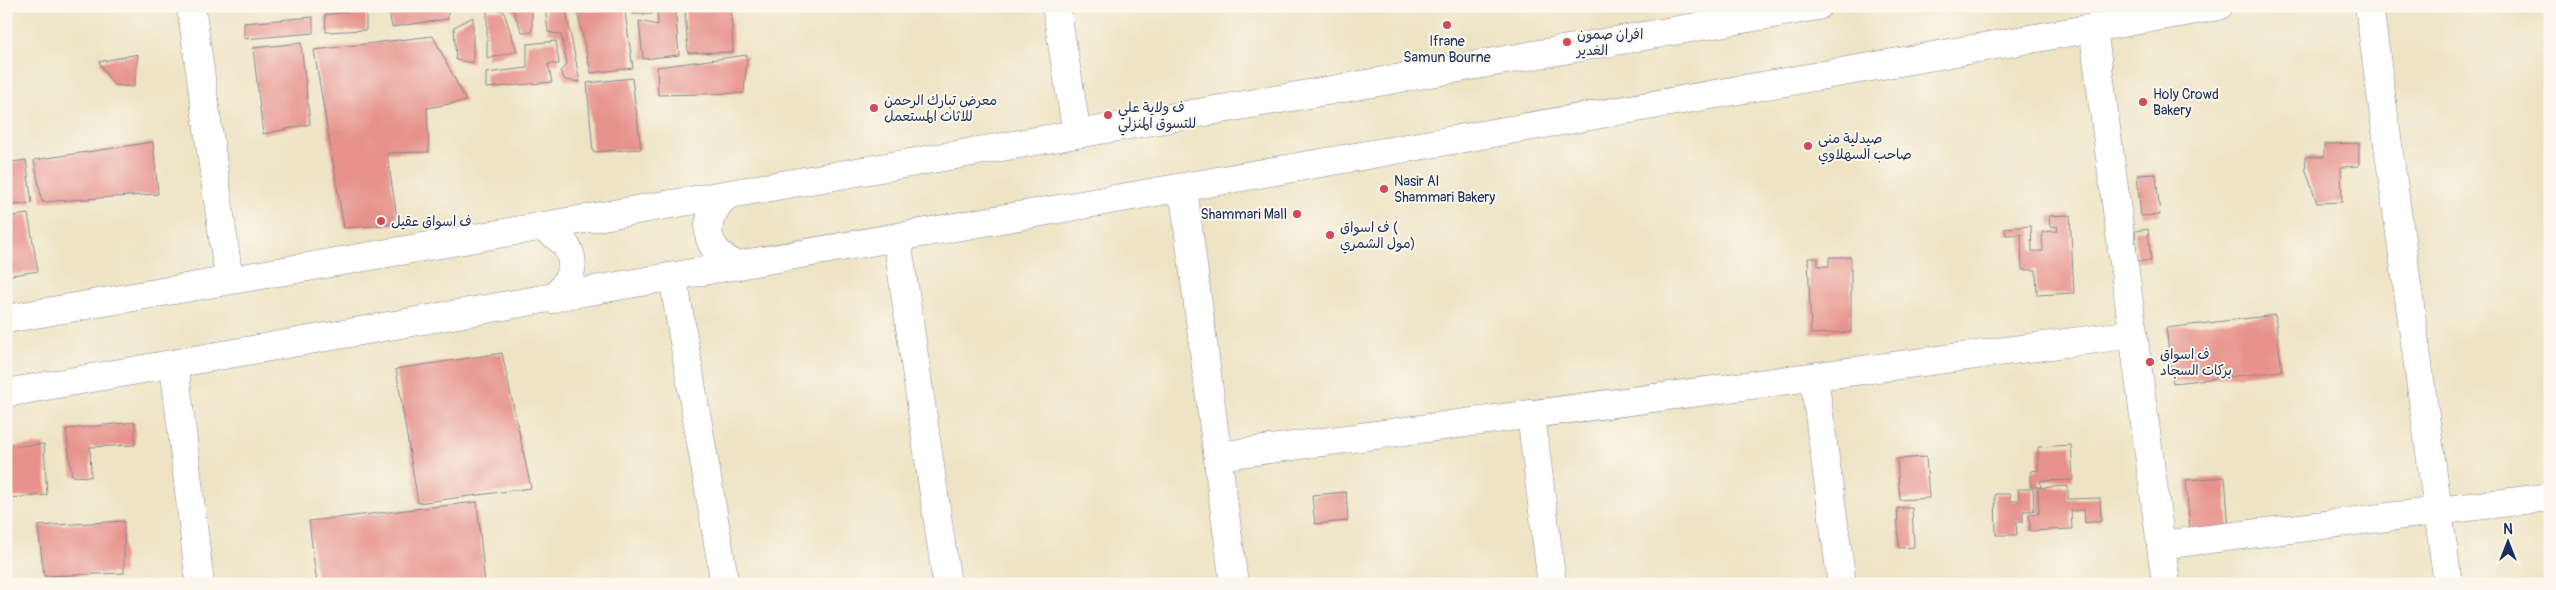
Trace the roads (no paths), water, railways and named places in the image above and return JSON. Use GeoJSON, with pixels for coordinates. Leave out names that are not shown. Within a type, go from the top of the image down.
{"type":"FeatureCollection","features":[{"type":"Feature","properties":{"kind":"street"},"geometry":{"type":"LineString","coordinates":[[191,6],[229,280]]}},
{"type":"Feature","properties":{"kind":"street"},"geometry":{"type":"LineString","coordinates":[[1056,6],[1077,134]]}},
{"type":"Feature","properties":{"kind":"street"},"geometry":{"type":"LineString","coordinates":[[6,319],[543,228],[1818,6]]}},
{"type":"Feature","properties":{"kind":"street"},"geometry":{"type":"LineString","coordinates":[[6,393],[2219,6]]}},
{"type":"Feature","properties":{"kind":"street"},"geometry":{"type":"LineString","coordinates":[[2369,6],[2448,584]]}},
{"type":"Feature","properties":{"kind":"street"},"geometry":{"type":"LineString","coordinates":[[2094,28],[2166,584]]}},
{"type":"Feature","properties":{"kind":"street"},"geometry":{"type":"LineString","coordinates":[[1183,188],[1234,584]]}},
{"type":"Feature","properties":{"kind":"street"},"geometry":{"type":"LineString","coordinates":[[727,195],[714,208],[708,225],[711,243],[722,258],[738,266]]}},
{"type":"Feature","properties":{"kind":"street"},"geometry":{"type":"LineString","coordinates":[[543,228],[559,236],[570,251],[572,269],[566,286],[552,299]]}},
{"type":"Feature","properties":{"kind":"street"},"geometry":{"type":"LineString","coordinates":[[897,238],[947,584]]}},
{"type":"Feature","properties":{"kind":"street"},"geometry":{"type":"LineString","coordinates":[[673,277],[725,584]]}},
{"type":"Feature","properties":{"kind":"street"},"geometry":{"type":"LineString","coordinates":[[1218,456],[2133,334]]}},
{"type":"Feature","properties":{"kind":"street"},"geometry":{"type":"LineString","coordinates":[[174,364],[200,584]]}},
{"type":"Feature","properties":{"kind":"street"},"geometry":{"type":"LineString","coordinates":[[1814,376],[1842,584]]}},
{"type":"Feature","properties":{"kind":"street"},"geometry":{"type":"LineString","coordinates":[[1531,414],[1552,584]]}},
{"type":"Feature","properties":{"kind":"street"},"geometry":{"type":"LineString","coordinates":[[2161,545],[2550,497]]}},
{"type":"Feature","properties":{"kind":"place","name":"Ifrane Samun Bourne"},"geometry":{"type":"Point","coordinates":[1447,25]}},
{"type":"Feature","properties":{"kind":"place","name":"افران صمون الغدير"},"geometry":{"type":"Point","coordinates":[1567,42]}},
{"type":"Feature","properties":{"kind":"place","name":"Holy Crowd Bakery"},"geometry":{"type":"Point","coordinates":[2143,102]}},
{"type":"Feature","properties":{"kind":"place","name":"معرض تبارك الرحمن للاثاث المستعمل"},"geometry":{"type":"Point","coordinates":[874,108]}},
{"type":"Feature","properties":{"kind":"place","name":"ف ولاية علي للتسوق المنزلي"},"geometry":{"type":"Point","coordinates":[1108,115]}},
{"type":"Feature","properties":{"kind":"place","name":"صيدلية منى صاحب السهلاوي"},"geometry":{"type":"Point","coordinates":[1808,146]}},
{"type":"Feature","properties":{"kind":"place","name":"Nasir Al Shammari Bakery"},"geometry":{"type":"Point","coordinates":[1384,189]}},
{"type":"Feature","properties":{"kind":"place","name":"Shammari Mall"},"geometry":{"type":"Point","coordinates":[1297,214]}},
{"type":"Feature","properties":{"kind":"place","name":"ف اسواق عقيل"},"geometry":{"type":"Point","coordinates":[381,221]}},
{"type":"Feature","properties":{"kind":"place","name":"ف اسواق ( مول الشمري)"},"geometry":{"type":"Point","coordinates":[1330,235]}},
{"type":"Feature","properties":{"kind":"place","name":"ف اسواق بركات السجاد"},"geometry":{"type":"Point","coordinates":[2150,362]}}]}
